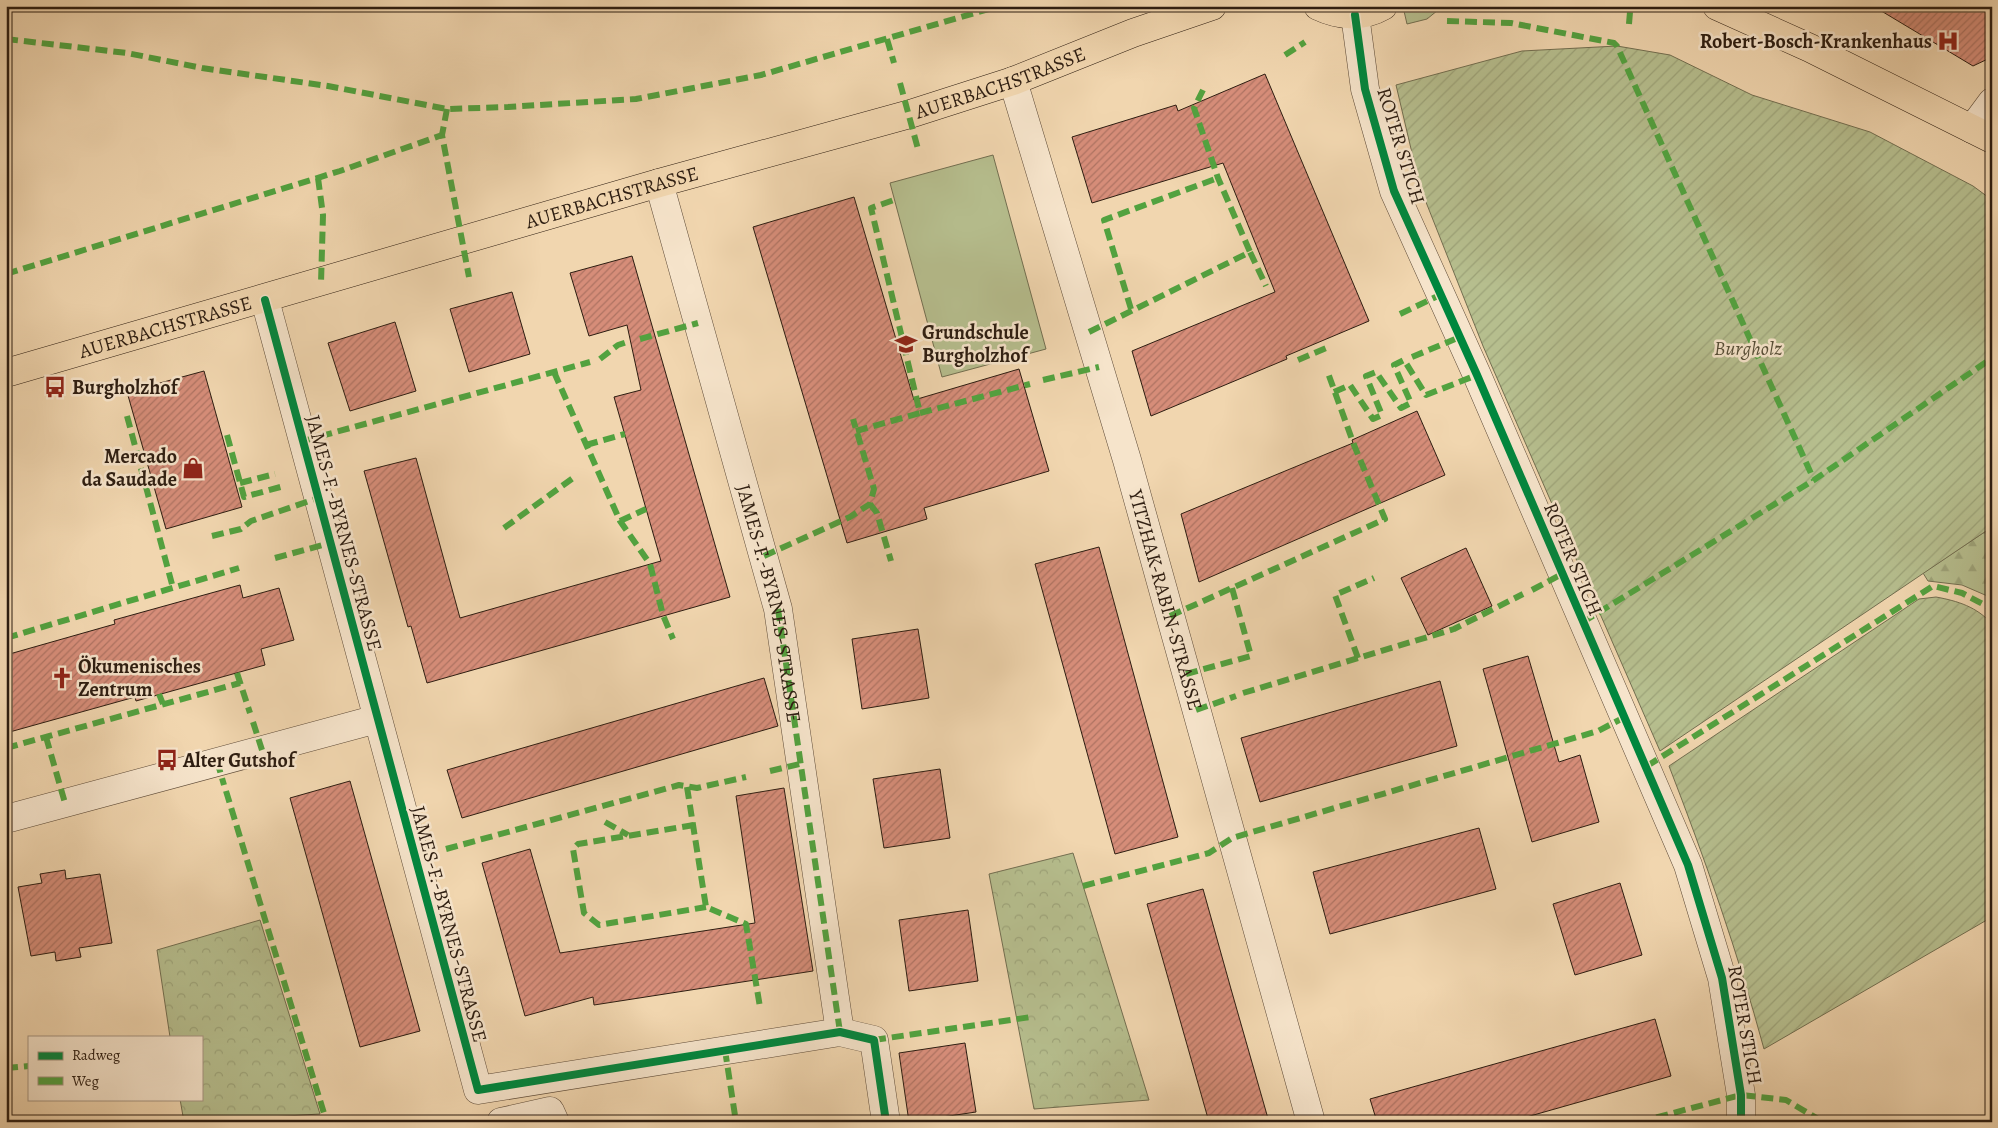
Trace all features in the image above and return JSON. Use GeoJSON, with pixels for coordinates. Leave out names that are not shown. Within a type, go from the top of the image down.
{"type":"FeatureCollection","features":[{"type":"Feature","properties":{"kind":"main road","name":"AUERBACHSTRASSE"},"geometry":{"type":"LineString","coordinates":[[6,373],[265,300],[659,183],[910,114],[1014,81],[1133,33],[1212,6]]}},
{"type":"Feature","properties":{"kind":"main road"},"geometry":{"type":"LineString","coordinates":[[1318,6],[1331,12],[1355,15],[1383,6]]}},
{"type":"Feature","properties":{"kind":"main road"},"geometry":{"type":"LineString","coordinates":[[1717,6],[1810,48],[1982,134]]}},
{"type":"Feature","properties":{"kind":"street","name":"ROTER STICH"},"geometry":{"type":"LineString","coordinates":[[1355,15],[1365,89],[1394,190],[1477,375],[1688,865],[1722,978],[1741,1095],[1741,1122]]}},
{"type":"Feature","properties":{"kind":"street","name":"YITZHAK-RABIN-STRASSE"},"geometry":{"type":"LineString","coordinates":[[1014,81],[1130,469],[1311,1122]]}},
{"type":"Feature","properties":{"kind":"street"},"geometry":{"type":"LineString","coordinates":[[1982,134],[1992,102]]}},
{"type":"Feature","properties":{"kind":"street","name":"JAMES-F.-BYRNES-STRASSE"},"geometry":{"type":"LineString","coordinates":[[659,183],[778,609],[840,1032]]}},
{"type":"Feature","properties":{"kind":"street","name":"JAMES-F.-BYRNES-STRASSE"},"geometry":{"type":"LineString","coordinates":[[265,300],[478,1090],[840,1032],[874,1040],[886,1122]]}},
{"type":"Feature","properties":{"kind":"street"},"geometry":{"type":"LineString","coordinates":[[6,819],[377,719]]}},
{"type":"Feature","properties":{"kind":"street"},"geometry":{"type":"LineString","coordinates":[[501,1122],[553,1116]]}},
{"type":"Feature","properties":{"kind":"green space"},"geometry":{"type":"Polygon","coordinates":[[[1409,6],[1443,6],[1427,19],[1407,24],[1404,11],[1409,6]]]}},
{"type":"Feature","properties":{"kind":"green space","name":"Burgholz"},"geometry":{"type":"Polygon","coordinates":[[[1617,46],[1670,55],[1752,95],[1870,132],[1973,186],[1992,200],[1992,527],[1660,751],[1483,346],[1420,187],[1396,85],[1522,51],[1617,46]]]}},
{"type":"Feature","properties":{"kind":"green space"},"geometry":{"type":"Polygon","coordinates":[[[993,155],[1046,349],[942,377],[890,183],[993,155]]]}},
{"type":"Feature","properties":{"kind":"green space"},"geometry":{"type":"Polygon","coordinates":[[[1992,527],[1992,598],[1962,585],[1928,581],[1923,573],[1992,527]]]}},
{"type":"Feature","properties":{"kind":"green space"},"geometry":{"type":"Polygon","coordinates":[[[1936,597],[1967,606],[1980,613],[1992,624],[1992,917],[1764,1049],[1720,906],[1669,766],[1919,599],[1936,597]]]}},
{"type":"Feature","properties":{"kind":"green space"},"geometry":{"type":"Polygon","coordinates":[[[1073,853],[1149,1100],[1034,1109],[989,874],[1073,853]]]}},
{"type":"Feature","properties":{"kind":"green space"},"geometry":{"type":"Polygon","coordinates":[[[260,920],[320,1114],[184,1122],[180,1100],[202,1100],[202,1036],[170,1036],[157,950],[260,920]]]}},
{"type":"Feature","properties":{"kind":"building","name":"Robert-Bosch-Krankenhaus"},"geometry":{"type":"Polygon","coordinates":[[[1873,6],[1992,6],[1992,57],[1973,66],[1873,6]]]}},
{"type":"Feature","properties":{"kind":"building"},"geometry":{"type":"Polygon","coordinates":[[[1265,74],[1369,321],[1286,356],[1287,359],[1151,416],[1132,351],[1275,292],[1223,163],[1092,203],[1072,137],[1176,105],[1178,111],[1265,74]]]}},
{"type":"Feature","properties":{"kind":"building"},"geometry":{"type":"Polygon","coordinates":[[[854,197],[914,400],[1019,369],[1049,471],[924,508],[927,519],[847,543],[753,227],[854,197]]]}},
{"type":"Feature","properties":{"kind":"building"},"geometry":{"type":"Polygon","coordinates":[[[632,256],[730,597],[427,683],[411,626],[408,627],[364,471],[416,458],[460,618],[661,561],[614,397],[641,390],[627,325],[589,336],[570,273],[632,256]]]}},
{"type":"Feature","properties":{"kind":"building"},"geometry":{"type":"Polygon","coordinates":[[[512,292],[530,354],[469,372],[450,309],[512,292]]]}},
{"type":"Feature","properties":{"kind":"building"},"geometry":{"type":"Polygon","coordinates":[[[395,322],[416,391],[350,411],[328,343],[395,322]]]}},
{"type":"Feature","properties":{"kind":"building"},"geometry":{"type":"Polygon","coordinates":[[[204,371],[242,507],[166,529],[127,392],[204,371]]]}},
{"type":"Feature","properties":{"kind":"building"},"geometry":{"type":"Polygon","coordinates":[[[1417,411],[1445,475],[1199,582],[1181,514],[1353,443],[1352,440],[1417,411]]]}},
{"type":"Feature","properties":{"kind":"building"},"geometry":{"type":"Polygon","coordinates":[[[1099,547],[1178,837],[1115,854],[1035,564],[1099,547]]]}},
{"type":"Feature","properties":{"kind":"building"},"geometry":{"type":"Polygon","coordinates":[[[1466,548],[1492,606],[1428,635],[1401,578],[1466,548]]]}},
{"type":"Feature","properties":{"kind":"building"},"geometry":{"type":"Polygon","coordinates":[[[240,585],[243,598],[279,588],[294,640],[261,649],[265,665],[136,701],[135,697],[6,733],[6,655],[115,624],[114,620],[240,585]]]}},
{"type":"Feature","properties":{"kind":"building"},"geometry":{"type":"Polygon","coordinates":[[[918,629],[929,698],[862,709],[852,639],[918,629]]]}},
{"type":"Feature","properties":{"kind":"building"},"geometry":{"type":"Polygon","coordinates":[[[1528,656],[1559,762],[1580,755],[1599,822],[1532,842],[1483,669],[1528,656]]]}},
{"type":"Feature","properties":{"kind":"building"},"geometry":{"type":"Polygon","coordinates":[[[764,678],[778,726],[462,818],[447,770],[764,678]]]}},
{"type":"Feature","properties":{"kind":"building"},"geometry":{"type":"Polygon","coordinates":[[[1440,681],[1457,746],[1260,802],[1241,738],[1440,681]]]}},
{"type":"Feature","properties":{"kind":"building"},"geometry":{"type":"Polygon","coordinates":[[[940,769],[950,838],[884,848],[873,779],[940,769]]]}},
{"type":"Feature","properties":{"kind":"building"},"geometry":{"type":"Polygon","coordinates":[[[350,781],[420,1031],[360,1047],[290,798],[350,781]]]}},
{"type":"Feature","properties":{"kind":"building"},"geometry":{"type":"Polygon","coordinates":[[[784,788],[813,971],[594,1005],[593,997],[525,1016],[482,863],[530,849],[560,953],[755,923],[736,796],[784,788]]]}},
{"type":"Feature","properties":{"kind":"building"},"geometry":{"type":"Polygon","coordinates":[[[1479,828],[1496,889],[1330,934],[1313,872],[1479,828]]]}},
{"type":"Feature","properties":{"kind":"building"},"geometry":{"type":"Polygon","coordinates":[[[65,870],[66,879],[100,874],[112,943],[79,948],[81,957],[56,961],[55,952],[31,956],[18,887],[42,883],[40,874],[65,870]]]}},
{"type":"Feature","properties":{"kind":"building"},"geometry":{"type":"Polygon","coordinates":[[[1620,883],[1642,955],[1575,975],[1553,904],[1620,883]]]}},
{"type":"Feature","properties":{"kind":"building"},"geometry":{"type":"Polygon","coordinates":[[[1203,889],[1269,1122],[1209,1122],[1147,904],[1203,889]]]}},
{"type":"Feature","properties":{"kind":"building"},"geometry":{"type":"Polygon","coordinates":[[[968,910],[978,981],[909,991],[899,920],[968,910]]]}},
{"type":"Feature","properties":{"kind":"building"},"geometry":{"type":"Polygon","coordinates":[[[1655,1019],[1671,1076],[1509,1122],[1377,1122],[1370,1099],[1655,1019]]]}},
{"type":"Feature","properties":{"kind":"building"},"geometry":{"type":"Polygon","coordinates":[[[965,1043],[976,1112],[909,1122],[899,1053],[965,1043]]]}},
{"type":"Feature","properties":{"kind":"marked path"},"geometry":{"type":"LineString","coordinates":[[6,39],[127,53],[202,68],[328,86],[447,109],[508,107],[636,99],[761,75],[999,6]]}},
{"type":"Feature","properties":{"kind":"marked path"},"geometry":{"type":"LineString","coordinates":[[1629,24],[1630,12]]}},
{"type":"Feature","properties":{"kind":"marked path"},"geometry":{"type":"LineString","coordinates":[[1447,21],[1511,23],[1614,43],[1617,46],[1814,480]]}},
{"type":"Feature","properties":{"kind":"marked path"},"geometry":{"type":"LineString","coordinates":[[887,39],[894,63]]}},
{"type":"Feature","properties":{"kind":"marked path"},"geometry":{"type":"LineString","coordinates":[[1285,55],[1305,42]]}},
{"type":"Feature","properties":{"kind":"marked path"},"geometry":{"type":"LineString","coordinates":[[900,83],[918,149]]}},
{"type":"Feature","properties":{"kind":"marked path"},"geometry":{"type":"LineString","coordinates":[[1203,90],[1194,108],[1218,178],[1250,252]]}},
{"type":"Feature","properties":{"kind":"marked path"},"geometry":{"type":"LineString","coordinates":[[447,109],[442,135],[469,277]]}},
{"type":"Feature","properties":{"kind":"marked path"},"geometry":{"type":"LineString","coordinates":[[6,274],[340,171],[442,135]]}},
{"type":"Feature","properties":{"kind":"marked path"},"geometry":{"type":"LineString","coordinates":[[318,178],[323,215],[321,283]]}},
{"type":"Feature","properties":{"kind":"marked path"},"geometry":{"type":"LineString","coordinates":[[1131,309],[1104,220],[1218,178]]}},
{"type":"Feature","properties":{"kind":"marked path"},"geometry":{"type":"LineString","coordinates":[[856,431],[920,413],[871,208],[894,200]]}},
{"type":"Feature","properties":{"kind":"marked path"},"geometry":{"type":"LineString","coordinates":[[1089,332],[1250,252],[1266,286]]}},
{"type":"Feature","properties":{"kind":"marked path"},"geometry":{"type":"LineString","coordinates":[[1400,314],[1440,295]]}},
{"type":"Feature","properties":{"kind":"marked path"},"geometry":{"type":"LineString","coordinates":[[640,339],[698,323]]}},
{"type":"Feature","properties":{"kind":"marked path"},"geometry":{"type":"LineString","coordinates":[[1412,357],[1460,337]]}},
{"type":"Feature","properties":{"kind":"marked path"},"geometry":{"type":"LineString","coordinates":[[600,359],[618,345],[630,341]]}},
{"type":"Feature","properties":{"kind":"marked path"},"geometry":{"type":"LineString","coordinates":[[1298,360],[1331,346]]}},
{"type":"Feature","properties":{"kind":"marked path"},"geometry":{"type":"LineString","coordinates":[[1583,622],[1814,480],[1992,358]]}},
{"type":"Feature","properties":{"kind":"marked path"},"geometry":{"type":"LineString","coordinates":[[1334,392],[1350,385],[1373,419],[1382,415],[1366,376],[1376,372],[1401,408],[1411,403],[1394,365],[1404,360],[1426,395],[1477,375]]}},
{"type":"Feature","properties":{"kind":"marked path"},"geometry":{"type":"LineString","coordinates":[[303,441],[590,362]]}},
{"type":"Feature","properties":{"kind":"marked path"},"geometry":{"type":"LineString","coordinates":[[1043,380],[1099,367]]}},
{"type":"Feature","properties":{"kind":"marked path"},"geometry":{"type":"LineString","coordinates":[[554,372],[620,521],[650,564],[663,615],[673,639]]}},
{"type":"Feature","properties":{"kind":"marked path"},"geometry":{"type":"LineString","coordinates":[[1170,616],[1385,519],[1354,445],[1328,373]]}},
{"type":"Feature","properties":{"kind":"marked path"},"geometry":{"type":"LineString","coordinates":[[116,377],[120,393]]}},
{"type":"Feature","properties":{"kind":"marked path"},"geometry":{"type":"LineString","coordinates":[[920,413],[1030,384]]}},
{"type":"Feature","properties":{"kind":"marked path"},"geometry":{"type":"LineString","coordinates":[[127,416],[173,588]]}},
{"type":"Feature","properties":{"kind":"marked path"},"geometry":{"type":"LineString","coordinates":[[764,556],[850,517],[870,504],[874,489],[853,419]]}},
{"type":"Feature","properties":{"kind":"marked path"},"geometry":{"type":"LineString","coordinates":[[586,445],[625,434]]}},
{"type":"Feature","properties":{"kind":"marked path"},"geometry":{"type":"LineString","coordinates":[[227,435],[244,497],[284,486]]}},
{"type":"Feature","properties":{"kind":"marked path"},"geometry":{"type":"LineString","coordinates":[[240,483],[275,474]]}},
{"type":"Feature","properties":{"kind":"marked path"},"geometry":{"type":"LineString","coordinates":[[504,528],[573,478]]}},
{"type":"Feature","properties":{"kind":"marked path"},"geometry":{"type":"LineString","coordinates":[[212,536],[241,529],[251,521],[318,498]]}},
{"type":"Feature","properties":{"kind":"marked path"},"geometry":{"type":"LineString","coordinates":[[870,504],[877,513],[891,561]]}},
{"type":"Feature","properties":{"kind":"marked path"},"geometry":{"type":"LineString","coordinates":[[620,521],[646,509]]}},
{"type":"Feature","properties":{"kind":"marked path"},"geometry":{"type":"LineString","coordinates":[[275,558],[330,543]]}},
{"type":"Feature","properties":{"kind":"marked path"},"geometry":{"type":"LineString","coordinates":[[6,638],[239,568]]}},
{"type":"Feature","properties":{"kind":"marked path"},"geometry":{"type":"LineString","coordinates":[[1532,590],[1562,574]]}},
{"type":"Feature","properties":{"kind":"marked path"},"geometry":{"type":"LineString","coordinates":[[1358,658],[1335,595],[1374,578]]}},
{"type":"Feature","properties":{"kind":"marked path"},"geometry":{"type":"LineString","coordinates":[[1647,766],[1933,586],[1962,593],[1992,609]]}},
{"type":"Feature","properties":{"kind":"marked path"},"geometry":{"type":"LineString","coordinates":[[1186,674],[1251,656],[1232,588]]}},
{"type":"Feature","properties":{"kind":"marked path"},"geometry":{"type":"LineString","coordinates":[[1243,693],[1454,629],[1523,594]]}},
{"type":"Feature","properties":{"kind":"marked path"},"geometry":{"type":"LineString","coordinates":[[778,609],[840,1032]]}},
{"type":"Feature","properties":{"kind":"marked path"},"geometry":{"type":"LineString","coordinates":[[237,673],[250,713]]}},
{"type":"Feature","properties":{"kind":"marked path"},"geometry":{"type":"LineString","coordinates":[[6,748],[240,683]]}},
{"type":"Feature","properties":{"kind":"marked path"},"geometry":{"type":"LineString","coordinates":[[159,694],[163,704]]}},
{"type":"Feature","properties":{"kind":"marked path"},"geometry":{"type":"LineString","coordinates":[[1196,710],[1236,696]]}},
{"type":"Feature","properties":{"kind":"marked path"},"geometry":{"type":"LineString","coordinates":[[1083,886],[1209,853],[1232,838],[1598,731],[1625,717]]}},
{"type":"Feature","properties":{"kind":"marked path"},"geometry":{"type":"LineString","coordinates":[[253,722],[262,750]]}},
{"type":"Feature","properties":{"kind":"marked path"},"geometry":{"type":"LineString","coordinates":[[46,737],[65,803]]}},
{"type":"Feature","properties":{"kind":"marked path"},"geometry":{"type":"LineString","coordinates":[[217,761],[224,785]]}},
{"type":"Feature","properties":{"kind":"marked path"},"geometry":{"type":"LineString","coordinates":[[770,771],[800,764]]}},
{"type":"Feature","properties":{"kind":"marked path"},"geometry":{"type":"LineString","coordinates":[[446,849],[679,785],[697,788],[746,777]]}},
{"type":"Feature","properties":{"kind":"marked path"},"geometry":{"type":"LineString","coordinates":[[687,787],[706,907],[746,924],[760,1007]]}},
{"type":"Feature","properties":{"kind":"marked path"},"geometry":{"type":"LineString","coordinates":[[226,791],[326,1120]]}},
{"type":"Feature","properties":{"kind":"marked path"},"geometry":{"type":"LineString","coordinates":[[605,822],[628,835]]}},
{"type":"Feature","properties":{"kind":"marked path"},"geometry":{"type":"LineString","coordinates":[[694,825],[578,844],[573,849],[584,913],[599,925],[706,907]]}},
{"type":"Feature","properties":{"kind":"marked path"},"geometry":{"type":"LineString","coordinates":[[874,1040],[1031,1017]]}},
{"type":"Feature","properties":{"kind":"marked path"},"geometry":{"type":"LineString","coordinates":[[725,1050],[736,1122]]}},
{"type":"Feature","properties":{"kind":"marked path"},"geometry":{"type":"LineString","coordinates":[[6,1068],[28,1066]]}},
{"type":"Feature","properties":{"kind":"marked path"},"geometry":{"type":"LineString","coordinates":[[1639,1122],[1741,1095],[1786,1100],[1823,1122]]}},
{"type":"Feature","properties":{"kind":"cycle path"},"geometry":{"type":"LineString","coordinates":[[1355,15],[1365,89],[1394,191],[1477,375],[1688,865],[1722,978],[1741,1095],[1741,1122]]}},
{"type":"Feature","properties":{"kind":"cycle path"},"geometry":{"type":"LineString","coordinates":[[265,300],[478,1090],[840,1032],[874,1040],[886,1122]]}},
{"type":"Feature","properties":{"kind":"place","name":"Robert-Bosch-Krankenhaus"},"geometry":{"type":"Point","coordinates":[1948,41]}},
{"type":"Feature","properties":{"kind":"place","name":"Grundschule Burgholzhof"},"geometry":{"type":"Point","coordinates":[906,344]}},
{"type":"Feature","properties":{"kind":"place","name":"Burgholzhof"},"geometry":{"type":"Point","coordinates":[55,387]}},
{"type":"Feature","properties":{"kind":"place","name":"Mercado da Saudade"},"geometry":{"type":"Point","coordinates":[193,468]}},
{"type":"Feature","properties":{"kind":"place","name":"Ökumenisches Zentrum"},"geometry":{"type":"Point","coordinates":[62,678]}},
{"type":"Feature","properties":{"kind":"place","name":"Alter Gutshof"},"geometry":{"type":"Point","coordinates":[167,760]}}]}
